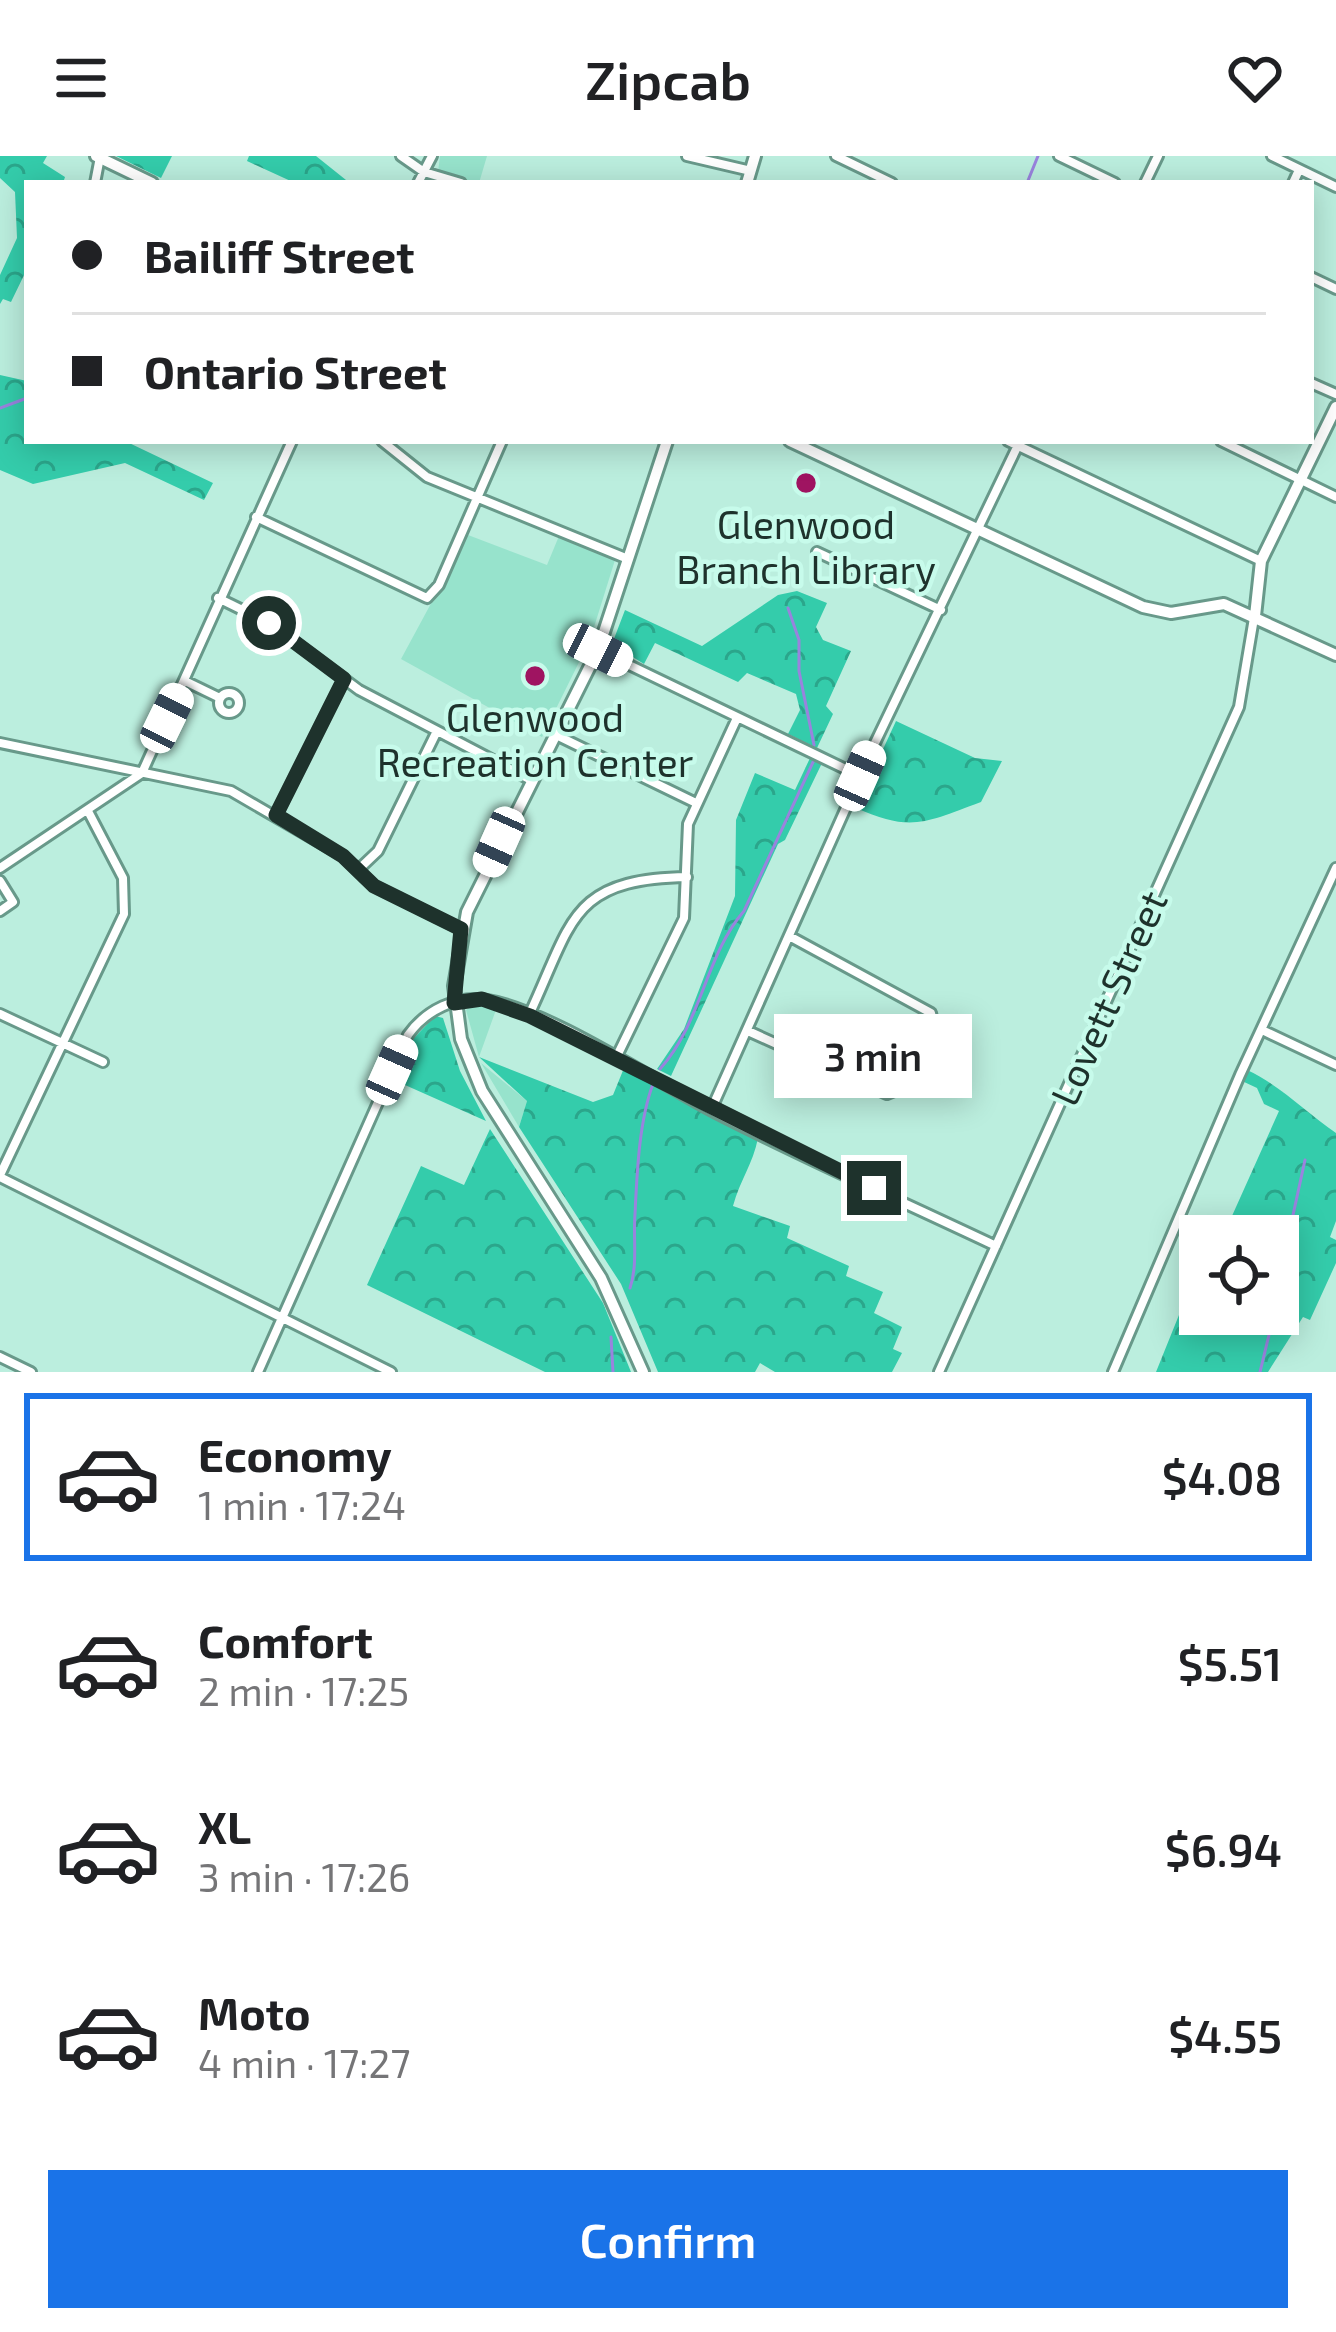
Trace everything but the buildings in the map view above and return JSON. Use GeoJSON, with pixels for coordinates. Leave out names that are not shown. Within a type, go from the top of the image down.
{"type":"FeatureCollection","features":[{"type":"Feature","properties":{"kind":"main road"},"geometry":{"type":"LineString","coordinates":[[749,177],[755,156]]}},
{"type":"Feature","properties":{"kind":"main road"},"geometry":{"type":"LineString","coordinates":[[99,157],[146,180]]}},
{"type":"Feature","properties":{"kind":"main road"},"geometry":{"type":"LineString","coordinates":[[1255,616],[1261,561],[1336,407]]}},
{"type":"Feature","properties":{"kind":"main road"},"geometry":{"type":"LineString","coordinates":[[643,1372],[601,1278],[482,1091],[460,1040],[454,1003],[461,929],[598,650],[666,444]]}},
{"type":"Feature","properties":{"kind":"main road"},"geometry":{"type":"LineString","coordinates":[[797,444],[1157,612],[1214,603],[1255,616],[1336,655]]}},
{"type":"Feature","properties":{"kind":"street"},"geometry":{"type":"LineString","coordinates":[[401,156],[424,172],[451,180]]}},
{"type":"Feature","properties":{"kind":"street"},"geometry":{"type":"LineString","coordinates":[[420,180],[432,156]]}},
{"type":"Feature","properties":{"kind":"street"},"geometry":{"type":"LineString","coordinates":[[687,156],[749,177]]}},
{"type":"Feature","properties":{"kind":"street"},"geometry":{"type":"LineString","coordinates":[[836,156],[886,180]]}},
{"type":"Feature","properties":{"kind":"street"},"geometry":{"type":"LineString","coordinates":[[1059,156],[1109,180]]}},
{"type":"Feature","properties":{"kind":"street"},"geometry":{"type":"LineString","coordinates":[[1272,156],[1336,187]]}},
{"type":"Feature","properties":{"kind":"street"},"geometry":{"type":"LineString","coordinates":[[1294,180],[1299,170]]}},
{"type":"Feature","properties":{"kind":"street"},"geometry":{"type":"LineString","coordinates":[[0,868],[142,773],[291,444]]}},
{"type":"Feature","properties":{"kind":"street"},"geometry":{"type":"LineString","coordinates":[[386,444],[427,477],[628,560]]}},
{"type":"Feature","properties":{"kind":"street"},"geometry":{"type":"LineString","coordinates":[[255,517],[427,598],[434,593],[501,444]]}},
{"type":"Feature","properties":{"kind":"street"},"geometry":{"type":"LineString","coordinates":[[711,1110],[860,776],[980,528],[1014,444]]}},
{"type":"Feature","properties":{"kind":"street"},"geometry":{"type":"LineString","coordinates":[[1019,444],[1261,561]]}},
{"type":"Feature","properties":{"kind":"street"},"geometry":{"type":"LineString","coordinates":[[1227,444],[1336,497]]}},
{"type":"Feature","properties":{"kind":"street"},"geometry":{"type":"LineString","coordinates":[[817,552],[941,610]]}},
{"type":"Feature","properties":{"kind":"street"},"geometry":{"type":"LineString","coordinates":[[218,598],[269,623],[344,679],[436,733],[531,780]]}},
{"type":"Feature","properties":{"kind":"street","name":"Lovett Street"},"geometry":{"type":"LineString","coordinates":[[939,1372],[1239,707],[1255,616]]}},
{"type":"Feature","properties":{"kind":"street"},"geometry":{"type":"LineString","coordinates":[[598,650],[860,776]]}},
{"type":"Feature","properties":{"kind":"street"},"geometry":{"type":"LineString","coordinates":[[276,815],[344,679]]}},
{"type":"Feature","properties":{"kind":"street"},"geometry":{"type":"LineString","coordinates":[[185,682],[220,698]]}},
{"type":"Feature","properties":{"kind":"street"},"geometry":{"type":"LineString","coordinates":[[616,1058],[684,918],[688,824],[694,802],[736,718]]}},
{"type":"Feature","properties":{"kind":"street"},"geometry":{"type":"LineString","coordinates":[[359,869],[377,851],[436,733]]}},
{"type":"Feature","properties":{"kind":"street"},"geometry":{"type":"LineString","coordinates":[[556,735],[694,802]]}},
{"type":"Feature","properties":{"kind":"street"},"geometry":{"type":"LineString","coordinates":[[0,743],[218,787],[276,815],[359,869],[374,886],[461,929]]}},
{"type":"Feature","properties":{"kind":"street"},"geometry":{"type":"LineString","coordinates":[[88,813],[116,859],[127,896],[124,914],[0,1176],[391,1372]]}},
{"type":"Feature","properties":{"kind":"street"},"geometry":{"type":"LineString","coordinates":[[1113,1372],[1336,868]]}},
{"type":"Feature","properties":{"kind":"street"},"geometry":{"type":"LineString","coordinates":[[530,1016],[583,908],[628,880],[687,877]]}},
{"type":"Feature","properties":{"kind":"street"},"geometry":{"type":"LineString","coordinates":[[0,881],[13,902],[0,911]]}},
{"type":"Feature","properties":{"kind":"street"},"geometry":{"type":"LineString","coordinates":[[748,1030],[887,1094],[907,1088],[919,1066],[935,1030],[927,1009],[791,938]]}},
{"type":"Feature","properties":{"kind":"street"},"geometry":{"type":"LineString","coordinates":[[259,1372],[408,1035],[428,1013],[454,1003],[482,999],[530,1016],[711,1110],[997,1246]]}},
{"type":"Feature","properties":{"kind":"street"},"geometry":{"type":"LineString","coordinates":[[0,1014],[103,1062]]}},
{"type":"Feature","properties":{"kind":"street"},"geometry":{"type":"LineString","coordinates":[[1262,1030],[1336,1065]]}},
{"type":"Feature","properties":{"kind":"street"},"geometry":{"type":"LineString","coordinates":[[0,1357],[31,1372]]}},
{"type":"Feature","properties":{"kind":"green space"},"geometry":{"type":"Polygon","coordinates":[[[0,156],[47,156],[43,163],[65,177],[24,180],[24,275],[11,302],[3,299],[0,304],[0,275],[17,238],[15,192],[0,178],[0,156]]]}},
{"type":"Feature","properties":{"kind":"green space"},"geometry":{"type":"Polygon","coordinates":[[[116,156],[172,156],[161,178],[116,156]]]}},
{"type":"Feature","properties":{"kind":"green space"},"geometry":{"type":"Polygon","coordinates":[[[249,156],[316,156],[346,180],[288,180],[247,161],[249,156]]]}},
{"type":"Feature","properties":{"kind":"green space"},"geometry":{"type":"Polygon","coordinates":[[[440,156],[487,156],[480,180],[438,172],[440,156]]]}},
{"type":"Feature","properties":{"kind":"green space"},"geometry":{"type":"Polygon","coordinates":[[[0,375],[24,380],[24,444],[131,444],[213,483],[204,500],[125,463],[33,484],[0,470],[0,375]]]}},
{"type":"Feature","properties":{"kind":"green space"},"geometry":{"type":"Polygon","coordinates":[[[468,535],[547,565],[559,536],[615,560],[590,640],[542,737],[401,659],[468,535]]]}},
{"type":"Feature","properties":{"kind":"green space"},"geometry":{"type":"Polygon","coordinates":[[[797,591],[827,603],[816,627],[823,640],[851,651],[826,706],[833,714],[817,748],[788,734],[800,710],[796,694],[747,673],[738,682],[655,643],[644,664],[612,644],[625,610],[702,646],[778,595],[797,591]]]}},
{"type":"Feature","properties":{"kind":"green space"},"geometry":{"type":"Polygon","coordinates":[[[896,721],[975,758],[1002,761],[981,802],[919,822],[891,820],[856,808],[896,721]]]}},
{"type":"Feature","properties":{"kind":"green space"},"geometry":{"type":"Polygon","coordinates":[[[810,758],[822,763],[785,840],[778,844],[671,1076],[657,1069],[684,1029],[735,896],[736,820],[755,773],[795,790],[810,758]]]}},
{"type":"Feature","properties":{"kind":"green space"},"geometry":{"type":"Polygon","coordinates":[[[475,1003],[497,1007],[479,1057],[466,1010],[475,1003]]]}},
{"type":"Feature","properties":{"kind":"green space"},"geometry":{"type":"Polygon","coordinates":[[[435,1016],[443,1018],[460,1071],[486,1121],[396,1081],[414,1038],[435,1016]]]}},
{"type":"Feature","properties":{"kind":"green space"},"geometry":{"type":"Polygon","coordinates":[[[479,1057],[593,1102],[613,1095],[624,1068],[758,1138],[733,1206],[790,1226],[787,1238],[849,1266],[846,1276],[883,1292],[874,1313],[902,1327],[893,1349],[902,1353],[892,1372],[775,1372],[760,1363],[755,1372],[658,1372],[621,1284],[519,1127],[527,1101],[479,1057]]]}},
{"type":"Feature","properties":{"kind":"green space"},"geometry":{"type":"Polygon","coordinates":[[[481,1063],[527,1101],[519,1127],[481,1063]]]}},
{"type":"Feature","properties":{"kind":"green space"},"geometry":{"type":"Polygon","coordinates":[[[1247,1070],[1258,1076],[1336,1133],[1336,1221],[1330,1237],[1336,1240],[1336,1263],[1310,1320],[1303,1317],[1299,1323],[1299,1215],[1232,1215],[1279,1111],[1264,1104],[1257,1088],[1242,1081],[1247,1070]]]}},
{"type":"Feature","properties":{"kind":"green space"},"geometry":{"type":"Polygon","coordinates":[[[490,1129],[603,1303],[631,1372],[545,1372],[367,1285],[421,1166],[464,1185],[490,1129]]]}},
{"type":"Feature","properties":{"kind":"green space"},"geometry":{"type":"Polygon","coordinates":[[[1179,1315],[1179,1335],[1292,1335],[1268,1372],[1156,1372],[1179,1315]]]}},
{"type":"Feature","properties":{"kind":"waterway"},"geometry":{"type":"LineString","coordinates":[[1028,180],[1038,156]]}},
{"type":"Feature","properties":{"kind":"waterway"},"geometry":{"type":"LineString","coordinates":[[0,408],[24,399]]}},
{"type":"Feature","properties":{"kind":"waterway"},"geometry":{"type":"LineString","coordinates":[[788,608],[799,640],[799,671],[814,745]]}},
{"type":"Feature","properties":{"kind":"waterway"},"geometry":{"type":"LineString","coordinates":[[660,1069],[685,1031],[720,948],[744,911],[814,760]]}},
{"type":"Feature","properties":{"kind":"waterway"},"geometry":{"type":"LineString","coordinates":[[630,1288],[640,1148],[653,1084]]}},
{"type":"Feature","properties":{"kind":"waterway"},"geometry":{"type":"LineString","coordinates":[[1293,1215],[1305,1160]]}},
{"type":"Feature","properties":{"kind":"waterway"},"geometry":{"type":"LineString","coordinates":[[1260,1372],[1269,1335]]}},
{"type":"Feature","properties":{"kind":"waterway"},"geometry":{"type":"LineString","coordinates":[[611,1337],[613,1372]]}},
{"type":"Feature","properties":{"kind":"place","name":"Glenwood Branch Library"},"geometry":{"type":"Point","coordinates":[806,483]}},
{"type":"Feature","properties":{"kind":"place","name":"Glenwood Recreation Center"},"geometry":{"type":"Point","coordinates":[535,676]}},
{"type":"Feature","properties":{"kind":"route"},"geometry":{"type":"LineString","coordinates":[[269,623],[344,679],[276,815],[343,856],[374,886],[461,929],[454,1003],[469,999],[501,1003],[874,1188]]}}]}
